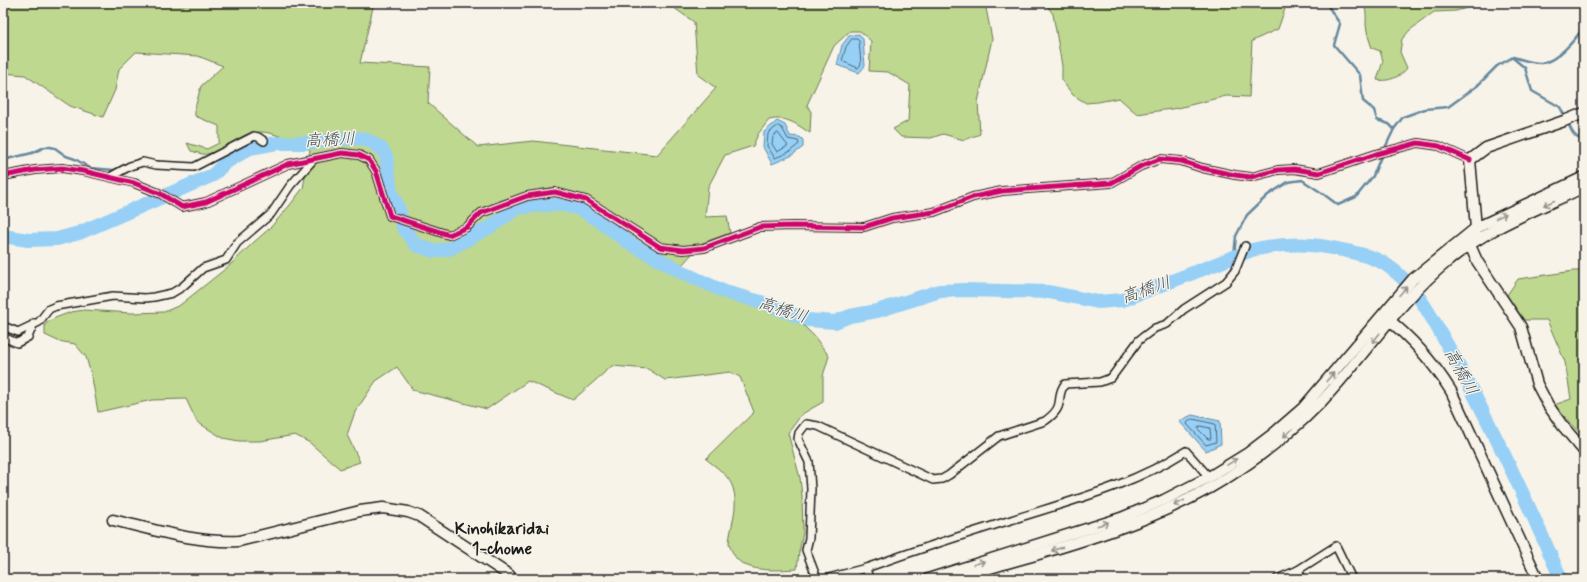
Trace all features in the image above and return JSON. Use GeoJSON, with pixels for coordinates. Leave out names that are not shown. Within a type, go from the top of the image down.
{"type":"FeatureCollection","features":[{"type":"Feature","properties":{"kind":"street"},"geometry":{"type":"LineString","coordinates":[[1470,160],[1486,148],[1584,113]]}},
{"type":"Feature","properties":{"kind":"street"},"geometry":{"type":"LineString","coordinates":[[110,177],[130,166],[143,162],[156,165],[194,167],[254,136],[264,141]]}},
{"type":"Feature","properties":{"kind":"street"},"geometry":{"type":"LineString","coordinates":[[3,176],[35,170],[62,168],[134,183],[161,194],[182,207],[206,202],[288,164],[342,153],[359,155],[369,160],[376,171],[390,216],[414,225],[449,235],[467,227],[482,213],[527,196],[556,192],[586,200],[660,247],[683,250],[704,248],[760,227],[864,227],[892,218],[934,212],[973,197],[1002,191],[1111,183],[1141,166],[1160,159],[1180,161],[1216,171],[1251,177],[1294,169],[1319,173],[1376,154],[1418,143],[1439,146],[1470,160]]}},
{"type":"Feature","properties":{"kind":"street"},"geometry":{"type":"LineString","coordinates":[[3,326],[18,332],[34,323],[39,322],[49,308],[56,306],[113,296],[145,298],[172,293],[182,287],[203,268],[226,260],[236,243],[271,214],[290,186],[314,159]]}},
{"type":"Feature","properties":{"kind":"street"},"geometry":{"type":"LineString","coordinates":[[1470,160],[1476,228],[1470,245],[1477,261],[1521,328],[1537,384],[1548,405],[1562,425],[1584,451]]}},
{"type":"Feature","properties":{"kind":"street"},"geometry":{"type":"LineString","coordinates":[[962,578],[1121,528],[1161,512],[1214,486],[1280,441],[1307,416],[1338,384],[1396,305],[1416,283],[1476,228],[1584,177]]}},
{"type":"Feature","properties":{"kind":"street"},"geometry":{"type":"LineString","coordinates":[[1416,283],[1493,229],[1584,187]]}},
{"type":"Feature","properties":{"kind":"street"},"geometry":{"type":"LineString","coordinates":[[816,579],[806,550],[809,538],[812,489],[809,462],[798,439],[799,433],[806,424],[818,426],[934,480],[942,479],[998,436],[1045,421],[1052,416],[1057,410],[1060,402],[1061,388],[1065,384],[1100,382],[1110,378],[1139,340],[1155,328],[1167,324],[1184,309],[1226,282],[1235,271],[1245,246]]}},
{"type":"Feature","properties":{"kind":"street"},"geometry":{"type":"LineString","coordinates":[[928,579],[1121,518],[1164,500],[1209,477],[1273,434],[1302,408],[1386,318]]}},
{"type":"Feature","properties":{"kind":"street"},"geometry":{"type":"LineString","coordinates":[[1386,318],[1412,341],[1432,362],[1451,391],[1538,579]]}},
{"type":"Feature","properties":{"kind":"street"},"geometry":{"type":"LineString","coordinates":[[3,337],[17,343],[28,337],[34,323]]}},
{"type":"Feature","properties":{"kind":"street"},"geometry":{"type":"LineString","coordinates":[[825,579],[866,568],[974,531],[1118,486],[1167,463],[1186,451],[1209,477]]}},
{"type":"Feature","properties":{"kind":"street"},"geometry":{"type":"LineString","coordinates":[[113,520],[202,541],[220,542],[246,540],[360,511],[383,508],[408,512],[428,522],[509,575],[512,579]]}},
{"type":"Feature","properties":{"kind":"street"},"geometry":{"type":"LineString","coordinates":[[1277,579],[1298,570],[1336,546],[1352,579]]}},
{"type":"Feature","properties":{"kind":"street"},"geometry":{"type":"LineString","coordinates":[[866,568],[870,579]]}},
{"type":"Feature","properties":{"kind":"street"},"geometry":{"type":"LineString","coordinates":[[1298,570],[1302,579]]}},
{"type":"Feature","properties":{"kind":"green space"},"geometry":{"type":"Polygon","coordinates":[[[3,3],[374,3],[360,63],[430,67],[428,103],[478,147],[533,141],[657,155],[716,88],[698,75],[694,22],[667,3],[985,3],[992,39],[978,102],[980,134],[964,140],[943,134],[931,138],[901,137],[893,129],[908,121],[910,85],[888,72],[869,71],[871,41],[860,31],[850,31],[834,46],[807,105],[811,112],[810,133],[796,124],[786,120],[769,120],[758,134],[753,146],[725,155],[708,187],[705,217],[727,216],[730,233],[702,243],[681,266],[726,287],[783,305],[814,336],[829,356],[823,376],[823,402],[802,414],[788,433],[800,478],[802,495],[803,533],[797,569],[771,570],[752,568],[738,560],[733,553],[729,542],[735,508],[735,495],[733,488],[725,475],[706,459],[754,412],[740,377],[730,372],[665,380],[648,369],[612,366],[573,400],[528,381],[487,409],[413,390],[397,367],[376,381],[355,412],[347,435],[360,462],[340,469],[310,443],[295,435],[260,441],[239,441],[223,438],[197,422],[186,399],[152,400],[98,412],[92,378],[86,357],[75,344],[58,341],[45,335],[45,324],[55,318],[71,312],[84,310],[132,313],[164,312],[180,305],[229,266],[270,228],[290,205],[303,188],[310,150],[278,135],[258,132],[244,136],[214,153],[203,154],[191,151],[187,143],[207,149],[219,143],[219,126],[195,116],[195,108],[201,86],[223,66],[198,56],[136,52],[119,69],[115,90],[103,117],[70,106],[25,75],[3,73],[3,3]]]}},
{"type":"Feature","properties":{"kind":"green space"},"geometry":{"type":"Polygon","coordinates":[[[1045,3],[1287,3],[1278,29],[1252,41],[1249,97],[1226,96],[1178,108],[1137,114],[1119,98],[1086,103],[1073,95],[1062,81],[1062,66],[1053,14],[1045,3]]]}},
{"type":"Feature","properties":{"kind":"green space"},"geometry":{"type":"Polygon","coordinates":[[[1363,3],[1484,3],[1456,11],[1434,12],[1410,30],[1402,39],[1400,52],[1407,68],[1398,76],[1390,79],[1377,80],[1383,61],[1380,51],[1372,48],[1367,31],[1366,11],[1363,3]]]}},
{"type":"Feature","properties":{"kind":"green space"},"geometry":{"type":"Polygon","coordinates":[[[1574,271],[1584,271],[1584,438],[1554,405],[1571,399],[1565,362],[1547,320],[1524,320],[1507,295],[1518,279],[1574,271]]]}},
{"type":"Feature","properties":{"kind":"water"},"geometry":{"type":"Polygon","coordinates":[[[859,34],[863,39],[865,66],[859,73],[837,65],[842,45],[850,35],[859,34]]]}},
{"type":"Feature","properties":{"kind":"water"},"geometry":{"type":"Polygon","coordinates":[[[777,121],[785,125],[790,136],[800,137],[803,140],[803,147],[791,156],[772,164],[763,147],[764,132],[777,121]]]}},
{"type":"Feature","properties":{"kind":"water"},"geometry":{"type":"Polygon","coordinates":[[[1192,415],[1220,421],[1221,444],[1206,451],[1179,421],[1192,415]]]}},
{"type":"Feature","properties":{"kind":"waterway"},"geometry":{"type":"LineString","coordinates":[[1326,3],[1340,24],[1334,45],[1360,75],[1363,101],[1374,110],[1377,120],[1389,124],[1394,129]]}},
{"type":"Feature","properties":{"kind":"waterway"},"geometry":{"type":"LineString","coordinates":[[1384,150],[1394,129],[1403,117],[1425,109],[1448,107],[1477,86],[1497,66],[1513,57],[1537,63],[1546,62],[1552,59],[1559,55],[1571,43],[1584,26]]}},
{"type":"Feature","properties":{"kind":"waterway"},"geometry":{"type":"LineString","coordinates":[[1513,58],[1525,68],[1532,91],[1560,107],[1566,119]]}},
{"type":"Feature","properties":{"kind":"waterway"},"geometry":{"type":"LineString","coordinates":[[1568,123],[1572,132],[1584,140]]}},
{"type":"Feature","properties":{"kind":"waterway","name":"高橋川"},"geometry":{"type":"LineString","coordinates":[[3,236],[28,240],[57,239],[79,233],[213,175],[225,163],[250,148],[277,143],[305,143],[353,138],[365,139],[381,148],[386,156],[391,193],[399,209],[403,227],[416,245],[434,251],[449,249],[490,227],[517,208],[543,205],[562,205],[580,209],[631,244],[684,273],[725,292],[761,302],[808,320],[835,322],[850,316],[877,311],[940,291],[965,290],[1049,292],[1098,302],[1123,300],[1252,250],[1264,247],[1300,244],[1323,246],[1347,251],[1372,258],[1385,264],[1407,283],[1424,305],[1468,382],[1523,494],[1561,579]]}},
{"type":"Feature","properties":{"kind":"waterway"},"geometry":{"type":"LineString","coordinates":[[216,159],[250,144],[262,146]]}},
{"type":"Feature","properties":{"kind":"waterway"},"geometry":{"type":"LineString","coordinates":[[3,160],[32,153],[45,147],[50,147],[55,148],[66,156],[75,159],[90,168],[114,170],[121,167]]}},
{"type":"Feature","properties":{"kind":"waterway"},"geometry":{"type":"LineString","coordinates":[[1234,256],[1236,236],[1247,215],[1268,195],[1288,182],[1302,180],[1338,205],[1356,197],[1373,176],[1382,154]]}},
{"type":"Feature","properties":{"kind":"cycle path"},"geometry":{"type":"LineString","coordinates":[[3,176],[35,170],[62,168],[83,171],[134,183],[161,194],[182,207],[206,202],[288,164],[342,153],[359,155],[369,160],[376,171],[390,216],[449,235],[467,227],[481,213],[527,196],[555,192],[586,200],[660,247],[683,250],[704,248],[760,227],[864,227],[892,218],[934,212],[973,197],[1002,191],[1111,183],[1141,166],[1160,159],[1181,161],[1202,168],[1251,177],[1278,170],[1294,169],[1319,173],[1376,154],[1418,143],[1439,146],[1470,160]]}},
{"type":"Feature","properties":{"kind":"district","name":"Kinohikaridai 1-chome"},"geometry":{"type":"Point","coordinates":[502,539]}}]}
